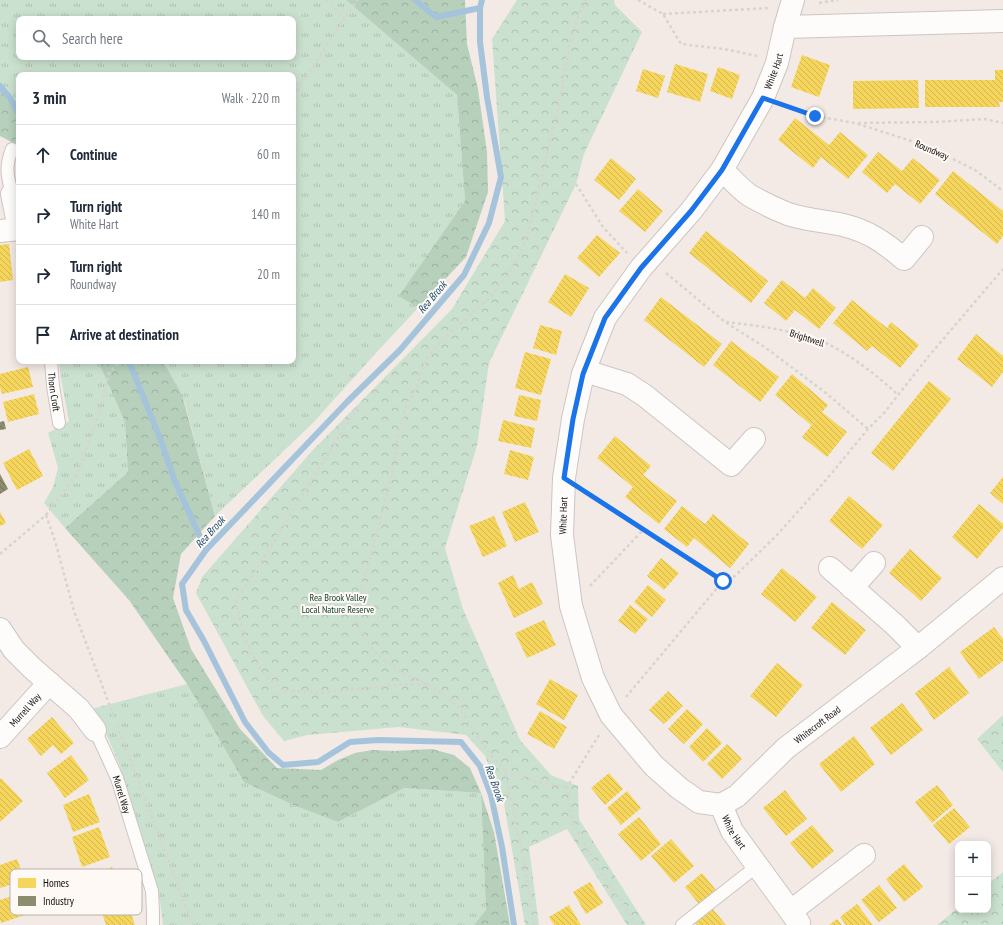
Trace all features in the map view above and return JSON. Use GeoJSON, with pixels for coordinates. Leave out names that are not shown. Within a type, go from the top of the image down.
{"type":"FeatureCollection","features":[{"type":"Feature","properties":{"kind":"street"},"geometry":{"type":"LineString","coordinates":[[790,11],[1003,21]]}},
{"type":"Feature","properties":{"kind":"street","name":"White Hart"},"geometry":{"type":"LineString","coordinates":[[790,11],[777,63],[763,98],[722,170],[691,211],[645,263],[605,318],[584,371],[573,419],[564,478],[562,536],[571,606],[593,678],[611,715],[654,766],[679,788],[699,802],[721,804],[732,831],[795,920],[864,855]]}},
{"type":"Feature","properties":{"kind":"street"},"geometry":{"type":"LineString","coordinates":[[722,170],[749,195],[788,214],[810,220],[843,225],[865,232],[883,242],[904,259],[922,237]]}},
{"type":"Feature","properties":{"kind":"street"},"geometry":{"type":"LineString","coordinates":[[12,194],[16,213]]}},
{"type":"Feature","properties":{"kind":"street"},"geometry":{"type":"LineString","coordinates":[[0,231],[16,228]]}},
{"type":"Feature","properties":{"kind":"street"},"geometry":{"type":"LineString","coordinates":[[584,371],[627,384],[644,395],[731,465],[754,439]]}},
{"type":"Feature","properties":{"kind":"street"},"geometry":{"type":"LineString","coordinates":[[852,588],[874,563]]}},
{"type":"Feature","properties":{"kind":"street"},"geometry":{"type":"LineString","coordinates":[[830,568],[895,625],[918,648]]}},
{"type":"Feature","properties":{"kind":"street","name":"Whitecroft Road"},"geometry":{"type":"LineString","coordinates":[[721,804],[737,796],[786,748],[918,648],[1003,578]]}},
{"type":"Feature","properties":{"kind":"street","name":"Murrel Way"},"geometry":{"type":"LineString","coordinates":[[0,629],[14,650],[32,668],[79,709],[95,730]]}},
{"type":"Feature","properties":{"kind":"street","name":"Murrell Way"},"geometry":{"type":"LineString","coordinates":[[0,737],[49,683]]}},
{"type":"Feature","properties":{"kind":"lane"},"geometry":{"type":"LineString","coordinates":[[12,149],[8,161],[8,177],[12,194]]}},
{"type":"Feature","properties":{"kind":"lane","name":"Thorn Croft"},"geometry":{"type":"LineString","coordinates":[[51,364],[59,423]]}},
{"type":"Feature","properties":{"kind":"lane","name":"Murrel Way"},"geometry":{"type":"LineString","coordinates":[[95,730],[117,778],[152,891],[154,912],[153,925]]}},
{"type":"Feature","properties":{"kind":"lane"},"geometry":{"type":"LineString","coordinates":[[682,925],[757,866]]}},
{"type":"Feature","properties":{"kind":"path"},"geometry":{"type":"LineString","coordinates":[[326,0],[344,18]]}},
{"type":"Feature","properties":{"kind":"path"},"geometry":{"type":"LineString","coordinates":[[296,91],[357,0]]}},
{"type":"Feature","properties":{"kind":"path"},"geometry":{"type":"LineString","coordinates":[[534,925],[526,873],[505,771],[485,748],[459,707],[428,684],[415,679],[383,660],[367,642],[357,624],[356,612],[393,471],[398,432],[408,402],[417,386],[426,359],[441,341],[491,297],[517,260],[528,234],[559,104],[570,41],[579,14],[587,0]]}},
{"type":"Feature","properties":{"kind":"path"},"geometry":{"type":"LineString","coordinates":[[638,0],[663,14],[681,44],[724,49],[777,63]]}},
{"type":"Feature","properties":{"kind":"path"},"geometry":{"type":"LineString","coordinates":[[663,14],[729,9],[790,11]]}},
{"type":"Feature","properties":{"kind":"path","name":"Roundway"},"geometry":{"type":"LineString","coordinates":[[763,98],[815,116],[855,123],[927,146],[976,170],[1003,191]]}},
{"type":"Feature","properties":{"kind":"path","name":"Roundway"},"geometry":{"type":"LineString","coordinates":[[855,123],[936,122],[984,119],[1003,123]]}},
{"type":"Feature","properties":{"kind":"path"},"geometry":{"type":"LineString","coordinates":[[576,184],[603,227],[619,246],[645,263],[725,322],[766,348],[826,393],[868,429]]}},
{"type":"Feature","properties":{"kind":"path"},"geometry":{"type":"LineString","coordinates":[[637,925],[596,864],[572,821],[567,787],[611,715],[652,664],[723,581],[735,576],[776,535],[826,480],[868,429],[884,413],[897,394],[1003,269]]}},
{"type":"Feature","properties":{"kind":"path","name":"Brightwell"},"geometry":{"type":"LineString","coordinates":[[725,322],[789,331],[822,341],[863,365],[884,381],[897,394]]}},
{"type":"Feature","properties":{"kind":"path"},"geometry":{"type":"LineString","coordinates":[[0,554],[46,515],[77,474],[98,418],[109,373],[117,364]]}},
{"type":"Feature","properties":{"kind":"path"},"geometry":{"type":"LineString","coordinates":[[358,407],[274,543],[236,601],[244,637],[261,671],[282,690],[321,692],[404,684],[428,684]]}},
{"type":"Feature","properties":{"kind":"path"},"geometry":{"type":"LineString","coordinates":[[564,478],[723,581]]}},
{"type":"Feature","properties":{"kind":"path"},"geometry":{"type":"LineString","coordinates":[[46,515],[55,541],[74,611],[193,925]]}},
{"type":"Feature","properties":{"kind":"path"},"geometry":{"type":"LineString","coordinates":[[571,606],[643,530]]}},
{"type":"Feature","properties":{"kind":"path"},"geometry":{"type":"LineString","coordinates":[[505,771],[536,782],[567,787]]}},
{"type":"Feature","properties":{"kind":"green space"},"geometry":{"type":"Polygon","coordinates":[[[0,0],[346,0],[457,95],[465,201],[400,296],[418,308],[312,424],[215,516],[184,400],[165,364],[296,364],[296,72],[16,72],[16,103],[0,85],[0,0]]]}},
{"type":"Feature","properties":{"kind":"green space"},"geometry":{"type":"Polygon","coordinates":[[[346,0],[465,0],[467,44],[478,89],[487,152],[488,192],[466,257],[418,308],[399,296],[465,201],[457,95],[346,0]]]}},
{"type":"Feature","properties":{"kind":"green space","name":"Rea Brook Valley Local Nature Reserve"},"geometry":{"type":"Polygon","coordinates":[[[517,0],[614,0],[615,5],[642,32],[584,154],[576,184],[489,363],[477,446],[445,548],[463,609],[520,740],[551,775],[578,786],[579,819],[646,925],[627,925],[567,829],[529,847],[539,925],[525,925],[503,798],[485,756],[466,735],[399,727],[308,735],[284,741],[263,716],[196,593],[202,577],[312,451],[452,309],[505,221],[492,39],[517,0]]]}},
{"type":"Feature","properties":{"kind":"green space"},"geometry":{"type":"Polygon","coordinates":[[[0,85],[16,103],[16,144],[0,136],[0,85]]]}},
{"type":"Feature","properties":{"kind":"green space"},"geometry":{"type":"Polygon","coordinates":[[[59,364],[99,364],[125,422],[128,472],[65,528],[44,503],[53,487],[58,468],[48,433],[69,421],[59,364]]]}},
{"type":"Feature","properties":{"kind":"green space"},"geometry":{"type":"Polygon","coordinates":[[[99,364],[165,364],[182,395],[215,516],[181,554],[173,598],[191,649],[240,729],[277,768],[321,770],[338,760],[355,753],[372,750],[394,751],[432,749],[454,755],[470,768],[481,793],[404,788],[338,822],[293,805],[244,782],[187,684],[129,600],[65,528],[128,472],[125,422],[99,364]]]}},
{"type":"Feature","properties":{"kind":"green space"},"geometry":{"type":"Polygon","coordinates":[[[187,684],[244,782],[293,805],[338,822],[404,788],[481,793],[486,911],[474,925],[163,925],[160,901],[151,868],[119,764],[109,740],[91,709],[187,684]]]}},
{"type":"Feature","properties":{"kind":"green space"},"geometry":{"type":"Polygon","coordinates":[[[1003,715],[1003,772],[977,739],[1003,715]]]}},
{"type":"Feature","properties":{"kind":"green space"},"geometry":{"type":"Polygon","coordinates":[[[481,793],[494,832],[510,925],[474,925],[486,910],[481,793]]]}},
{"type":"Feature","properties":{"kind":"green space"},"geometry":{"type":"Polygon","coordinates":[[[1003,872],[1003,925],[937,925],[955,910],[955,913],[991,913],[991,882],[1003,872]]]}},
{"type":"Feature","properties":{"kind":"building: Homes"},"geometry":{"type":"Polygon","coordinates":[[[802,55],[830,65],[819,97],[791,87],[802,55]]]}},
{"type":"Feature","properties":{"kind":"building: Homes"},"geometry":{"type":"Polygon","coordinates":[[[675,64],[708,74],[700,102],[667,92],[675,64]]]}},
{"type":"Feature","properties":{"kind":"building: Homes"},"geometry":{"type":"Polygon","coordinates":[[[718,67],[740,75],[732,99],[710,91],[718,67]]]}},
{"type":"Feature","properties":{"kind":"building: Homes"},"geometry":{"type":"Polygon","coordinates":[[[643,69],[665,76],[658,98],[636,91],[643,69]]]}},
{"type":"Feature","properties":{"kind":"building: Homes"},"geometry":{"type":"Polygon","coordinates":[[[995,70],[1003,70],[1003,102],[999,102],[1000,107],[925,107],[925,80],[995,80],[995,70]]]}},
{"type":"Feature","properties":{"kind":"building: Homes"},"geometry":{"type":"Polygon","coordinates":[[[918,80],[919,108],[853,109],[853,81],[918,80]]]}},
{"type":"Feature","properties":{"kind":"building: Homes"},"geometry":{"type":"Polygon","coordinates":[[[795,118],[829,145],[840,132],[868,155],[848,179],[821,157],[813,168],[778,140],[795,118]]]}},
{"type":"Feature","properties":{"kind":"building: Homes"},"geometry":{"type":"Polygon","coordinates":[[[878,152],[902,171],[913,158],[940,180],[920,204],[895,184],[887,193],[862,172],[878,152]]]}},
{"type":"Feature","properties":{"kind":"building: Homes"},"geometry":{"type":"Polygon","coordinates":[[[611,158],[636,179],[619,200],[594,180],[611,158]]]}},
{"type":"Feature","properties":{"kind":"building: Homes"},"geometry":{"type":"Polygon","coordinates":[[[953,171],[1003,211],[1003,236],[997,244],[935,194],[953,171]]]}},
{"type":"Feature","properties":{"kind":"building: Homes"},"geometry":{"type":"Polygon","coordinates":[[[638,189],[663,211],[645,232],[619,211],[638,189]]]}},
{"type":"Feature","properties":{"kind":"building: Homes"},"geometry":{"type":"Polygon","coordinates":[[[706,231],[768,281],[751,303],[689,253],[706,231]]]}},
{"type":"Feature","properties":{"kind":"building: Homes"},"geometry":{"type":"Polygon","coordinates":[[[597,235],[620,253],[599,277],[577,258],[597,235]]]}},
{"type":"Feature","properties":{"kind":"building: Homes"},"geometry":{"type":"Polygon","coordinates":[[[9,244],[13,280],[0,282],[0,245],[9,244]]]}},
{"type":"Feature","properties":{"kind":"building: Homes"},"geometry":{"type":"Polygon","coordinates":[[[565,274],[589,288],[571,317],[548,302],[565,274]]]}},
{"type":"Feature","properties":{"kind":"building: Homes"},"geometry":{"type":"Polygon","coordinates":[[[782,280],[805,298],[813,288],[836,308],[819,329],[795,310],[786,321],[764,303],[782,280]]]}},
{"type":"Feature","properties":{"kind":"building: Homes"},"geometry":{"type":"Polygon","coordinates":[[[661,297],[722,344],[704,367],[644,320],[661,297]]]}},
{"type":"Feature","properties":{"kind":"building: Homes"},"geometry":{"type":"Polygon","coordinates":[[[852,300],[887,328],[891,322],[919,345],[900,368],[872,346],[867,351],[833,323],[852,300]]]}},
{"type":"Feature","properties":{"kind":"building: Homes"},"geometry":{"type":"Polygon","coordinates":[[[540,325],[562,331],[556,355],[533,348],[540,325]]]}},
{"type":"Feature","properties":{"kind":"building: Homes"},"geometry":{"type":"Polygon","coordinates":[[[976,334],[1003,356],[1003,372],[992,387],[957,359],[976,334]]]}},
{"type":"Feature","properties":{"kind":"building: Homes"},"geometry":{"type":"Polygon","coordinates":[[[731,341],[779,377],[760,402],[713,365],[731,341]]]}},
{"type":"Feature","properties":{"kind":"building: Homes"},"geometry":{"type":"Polygon","coordinates":[[[525,352],[551,359],[541,395],[515,388],[525,352]]]}},
{"type":"Feature","properties":{"kind":"building: Homes"},"geometry":{"type":"Polygon","coordinates":[[[28,367],[33,387],[2,394],[0,387],[0,374],[28,367]]]}},
{"type":"Feature","properties":{"kind":"building: Homes"},"geometry":{"type":"Polygon","coordinates":[[[792,374],[828,405],[822,412],[847,432],[827,457],[802,437],[818,417],[811,425],[775,395],[792,374]]]}},
{"type":"Feature","properties":{"kind":"building: Homes"},"geometry":{"type":"Polygon","coordinates":[[[929,381],[951,399],[893,471],[871,453],[929,381]]]}},
{"type":"Feature","properties":{"kind":"building: Homes"},"geometry":{"type":"Polygon","coordinates":[[[34,394],[39,414],[8,422],[3,402],[34,394]]]}},
{"type":"Feature","properties":{"kind":"building: Homes"},"geometry":{"type":"Polygon","coordinates":[[[519,395],[541,400],[537,421],[514,416],[519,395]]]}},
{"type":"Feature","properties":{"kind":"building: Homes"},"geometry":{"type":"Polygon","coordinates":[[[503,420],[535,428],[531,448],[498,441],[503,420]]]}},
{"type":"Feature","properties":{"kind":"building: Homes"},"geometry":{"type":"Polygon","coordinates":[[[615,436],[651,466],[643,475],[677,501],[659,524],[625,497],[633,487],[597,458],[615,436]]]}},
{"type":"Feature","properties":{"kind":"building: Homes"},"geometry":{"type":"Polygon","coordinates":[[[29,449],[43,476],[17,490],[3,463],[29,449]]]}},
{"type":"Feature","properties":{"kind":"building: Homes"},"geometry":{"type":"Polygon","coordinates":[[[510,450],[534,457],[528,480],[504,474],[510,450]]]}},
{"type":"Feature","properties":{"kind":"building: Homes"},"geometry":{"type":"Polygon","coordinates":[[[1003,477],[1003,504],[990,493],[1003,477]]]}},
{"type":"Feature","properties":{"kind":"building: Homes"},"geometry":{"type":"Polygon","coordinates":[[[849,496],[883,525],[862,549],[829,521],[849,496]]]}},
{"type":"Feature","properties":{"kind":"building: Homes"},"geometry":{"type":"Polygon","coordinates":[[[525,502],[539,532],[515,542],[502,512],[525,502]]]}},
{"type":"Feature","properties":{"kind":"building: Homes"},"geometry":{"type":"Polygon","coordinates":[[[979,504],[1003,524],[1003,528],[977,559],[952,537],[979,504]]]}},
{"type":"Feature","properties":{"kind":"building: Homes"},"geometry":{"type":"Polygon","coordinates":[[[682,506],[705,524],[713,514],[749,544],[730,568],[694,538],[687,547],[664,529],[682,506]]]}},
{"type":"Feature","properties":{"kind":"building: Homes"},"geometry":{"type":"Polygon","coordinates":[[[0,512],[6,523],[0,526],[0,512]]]}},
{"type":"Feature","properties":{"kind":"building: Homes"},"geometry":{"type":"Polygon","coordinates":[[[494,516],[507,546],[483,557],[469,526],[494,516]]]}},
{"type":"Feature","properties":{"kind":"building: Homes"},"geometry":{"type":"Polygon","coordinates":[[[910,549],[942,578],[921,601],[889,573],[910,549]]]}},
{"type":"Feature","properties":{"kind":"building: Homes"},"geometry":{"type":"Polygon","coordinates":[[[661,558],[679,573],[664,590],[647,576],[661,558]]]}},
{"type":"Feature","properties":{"kind":"building: Homes"},"geometry":{"type":"Polygon","coordinates":[[[782,568],[817,597],[795,622],[761,594],[782,568]]]}},
{"type":"Feature","properties":{"kind":"building: Homes"},"geometry":{"type":"Polygon","coordinates":[[[513,575],[519,589],[532,582],[543,604],[514,618],[498,583],[513,575]]]}},
{"type":"Feature","properties":{"kind":"building: Homes"},"geometry":{"type":"Polygon","coordinates":[[[648,585],[666,600],[652,617],[634,602],[648,585]]]}},
{"type":"Feature","properties":{"kind":"building: Homes"},"geometry":{"type":"Polygon","coordinates":[[[832,602],[866,630],[845,655],[811,628],[832,602]]]}},
{"type":"Feature","properties":{"kind":"building: Homes"},"geometry":{"type":"Polygon","coordinates":[[[630,605],[648,619],[635,634],[618,621],[630,605]]]}},
{"type":"Feature","properties":{"kind":"building: Homes"},"geometry":{"type":"Polygon","coordinates":[[[544,620],[556,645],[527,658],[515,633],[544,620]]]}},
{"type":"Feature","properties":{"kind":"building: Homes"},"geometry":{"type":"Polygon","coordinates":[[[994,627],[1003,639],[1003,661],[979,679],[960,652],[994,627]]]}},
{"type":"Feature","properties":{"kind":"building: Homes"},"geometry":{"type":"Polygon","coordinates":[[[777,663],[803,685],[776,717],[750,696],[777,663]]]}},
{"type":"Feature","properties":{"kind":"building: Homes"},"geometry":{"type":"Polygon","coordinates":[[[949,667],[969,693],[934,720],[915,693],[949,667]]]}},
{"type":"Feature","properties":{"kind":"building: Homes"},"geometry":{"type":"Polygon","coordinates":[[[550,679],[578,695],[564,720],[536,704],[550,679]]]}},
{"type":"Feature","properties":{"kind":"building: Homes"},"geometry":{"type":"Polygon","coordinates":[[[668,691],[683,706],[664,724],[649,710],[668,691]]]}},
{"type":"Feature","properties":{"kind":"building: Homes"},"geometry":{"type":"Polygon","coordinates":[[[902,703],[923,730],[891,755],[870,728],[902,703]]]}},
{"type":"Feature","properties":{"kind":"building: Homes"},"geometry":{"type":"Polygon","coordinates":[[[687,709],[703,724],[684,744],[668,729],[687,709]]]}},
{"type":"Feature","properties":{"kind":"building: Homes"},"geometry":{"type":"Polygon","coordinates":[[[540,711],[567,727],[554,749],[527,734],[540,711]]]}},
{"type":"Feature","properties":{"kind":"building: Homes"},"geometry":{"type":"Polygon","coordinates":[[[52,717],[74,743],[61,754],[53,745],[41,756],[27,739],[52,717]]]}},
{"type":"Feature","properties":{"kind":"building: Homes"},"geometry":{"type":"Polygon","coordinates":[[[707,728],[722,743],[703,762],[689,747],[707,728]]]}},
{"type":"Feature","properties":{"kind":"building: Homes"},"geometry":{"type":"Polygon","coordinates":[[[854,736],[875,764],[841,792],[819,764],[854,736]]]}},
{"type":"Feature","properties":{"kind":"building: Homes"},"geometry":{"type":"Polygon","coordinates":[[[727,744],[742,759],[722,779],[707,764],[727,744]]]}},
{"type":"Feature","properties":{"kind":"building: Homes"},"geometry":{"type":"Polygon","coordinates":[[[71,755],[89,780],[65,798],[47,773],[71,755]]]}},
{"type":"Feature","properties":{"kind":"building: Homes"},"geometry":{"type":"Polygon","coordinates":[[[609,773],[623,789],[605,805],[591,788],[609,773]]]}},
{"type":"Feature","properties":{"kind":"building: Homes"},"geometry":{"type":"Polygon","coordinates":[[[1,778],[23,801],[0,822],[0,779],[1,778]]]}},
{"type":"Feature","properties":{"kind":"building: Homes"},"geometry":{"type":"Polygon","coordinates":[[[937,785],[953,805],[932,823],[915,802],[937,785]]]}},
{"type":"Feature","properties":{"kind":"building: Homes"},"geometry":{"type":"Polygon","coordinates":[[[785,790],[807,819],[786,836],[763,808],[785,790]]]}},
{"type":"Feature","properties":{"kind":"building: Homes"},"geometry":{"type":"Polygon","coordinates":[[[627,791],[641,808],[621,825],[607,808],[627,791]]]}},
{"type":"Feature","properties":{"kind":"building: Homes"},"geometry":{"type":"Polygon","coordinates":[[[89,794],[100,822],[73,832],[63,805],[89,794]]]}},
{"type":"Feature","properties":{"kind":"building: Homes"},"geometry":{"type":"Polygon","coordinates":[[[954,808],[970,827],[949,844],[933,825],[954,808]]]}},
{"type":"Feature","properties":{"kind":"building: Homes"},"geometry":{"type":"Polygon","coordinates":[[[639,817],[661,844],[641,861],[618,834],[639,817]]]}},
{"type":"Feature","properties":{"kind":"building: Homes"},"geometry":{"type":"Polygon","coordinates":[[[812,825],[834,851],[812,869],[790,843],[812,825]]]}},
{"type":"Feature","properties":{"kind":"building: Homes"},"geometry":{"type":"Polygon","coordinates":[[[99,827],[110,857],[82,867],[72,837],[99,827]]]}},
{"type":"Feature","properties":{"kind":"building: Homes"},"geometry":{"type":"Polygon","coordinates":[[[671,839],[694,866],[674,883],[651,856],[671,839]]]}},
{"type":"Feature","properties":{"kind":"building: Homes"},"geometry":{"type":"Polygon","coordinates":[[[17,859],[21,869],[10,869],[10,885],[0,888],[0,865],[17,859]]]}},
{"type":"Feature","properties":{"kind":"building: Homes"},"geometry":{"type":"Polygon","coordinates":[[[904,864],[923,887],[904,902],[886,879],[904,864]]]}},
{"type":"Feature","properties":{"kind":"building: Homes"},"geometry":{"type":"Polygon","coordinates":[[[702,873],[716,890],[699,904],[685,887],[702,873]]]}},
{"type":"Feature","properties":{"kind":"building: Homes"},"geometry":{"type":"Polygon","coordinates":[[[590,882],[603,903],[586,914],[573,892],[590,882]]]}},
{"type":"Feature","properties":{"kind":"building: Homes"},"geometry":{"type":"Polygon","coordinates":[[[879,885],[897,908],[879,922],[861,900],[879,885]]]}},
{"type":"Feature","properties":{"kind":"building: Homes"},"geometry":{"type":"Polygon","coordinates":[[[10,897],[10,915],[25,915],[1,923],[0,900],[10,897]]]}},
{"type":"Feature","properties":{"kind":"building: Homes"},"geometry":{"type":"Polygon","coordinates":[[[857,904],[873,925],[846,925],[840,917],[857,904]]]}},
{"type":"Feature","properties":{"kind":"building: Homes"},"geometry":{"type":"Polygon","coordinates":[[[569,905],[581,925],[554,925],[549,917],[569,905]]]}},
{"type":"Feature","properties":{"kind":"building: Homes"},"geometry":{"type":"Polygon","coordinates":[[[713,909],[726,925],[697,925],[695,923],[713,909]]]}},
{"type":"Feature","properties":{"kind":"building: Homes"},"geometry":{"type":"Polygon","coordinates":[[[103,915],[132,915],[135,925],[106,925],[103,915]]]}},
{"type":"Feature","properties":{"kind":"building: Homes"},"geometry":{"type":"Polygon","coordinates":[[[837,919],[842,925],[829,925],[837,919]]]}},
{"type":"Feature","properties":{"kind":"building: Industry"},"geometry":{"type":"Polygon","coordinates":[[[4,421],[6,429],[0,430],[0,422],[4,421]]]}},
{"type":"Feature","properties":{"kind":"building: Industry"},"geometry":{"type":"Polygon","coordinates":[[[0,474],[8,489],[0,494],[0,474]]]}},
{"type":"Feature","properties":{"kind":"waterway"},"geometry":{"type":"LineString","coordinates":[[415,0],[436,17],[480,8]]}},
{"type":"Feature","properties":{"kind":"waterway","name":"Rea Brook"},"geometry":{"type":"LineString","coordinates":[[482,0],[480,8],[480,42],[487,97],[501,177],[489,223],[464,275],[400,350],[347,402],[206,550],[182,584],[186,610],[204,641],[245,722],[268,752],[283,765],[318,762],[350,742],[378,740],[461,742],[480,766],[491,795],[502,847],[514,925]]}},
{"type":"Feature","properties":{"kind":"waterway"},"geometry":{"type":"LineString","coordinates":[[0,86],[10,98],[16,109]]}},
{"type":"Feature","properties":{"kind":"waterway"},"geometry":{"type":"LineString","coordinates":[[130,364],[161,441],[174,479],[206,550]]}},
{"type":"Feature","properties":{"kind":"route"},"geometry":{"type":"LineString","coordinates":[[723,581],[564,478],[573,419],[583,374],[605,318],[641,268],[691,211],[722,170],[763,98],[815,116]]}}]}
